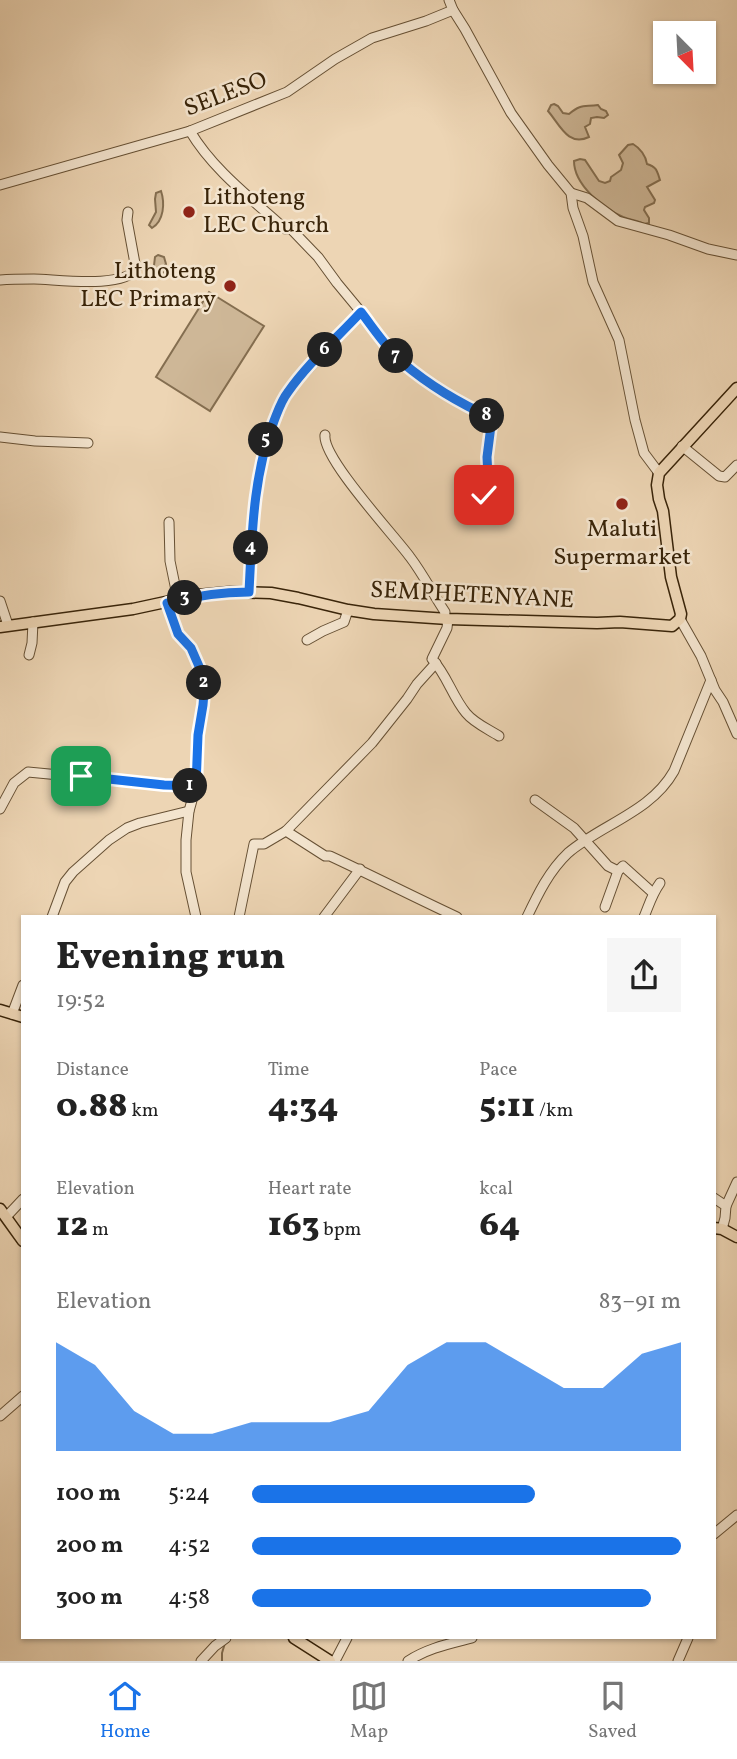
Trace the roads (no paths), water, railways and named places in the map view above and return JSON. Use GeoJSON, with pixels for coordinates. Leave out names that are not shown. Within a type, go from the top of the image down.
{"type":"FeatureCollection","features":[{"type":"Feature","properties":{"kind":"main road"},"geometry":{"type":"LineString","coordinates":[[680,619],[659,499],[659,472],[737,388]]}},
{"type":"Feature","properties":{"kind":"main road","name":"SEMPHETENYANE"},"geometry":{"type":"LineString","coordinates":[[4,626],[72,619],[198,595],[230,592],[285,595],[374,614],[446,619],[620,622],[672,626],[680,619]]}},
{"type":"Feature","properties":{"kind":"main road"},"geometry":{"type":"LineString","coordinates":[[0,1010],[18,1015]]}},
{"type":"Feature","properties":{"kind":"main road"},"geometry":{"type":"LineString","coordinates":[[3,1212],[21,1238]]}},
{"type":"Feature","properties":{"kind":"main road"},"geometry":{"type":"LineString","coordinates":[[718,1228],[737,1237]]}},
{"type":"Feature","properties":{"kind":"main road"},"geometry":{"type":"LineString","coordinates":[[296,1639],[330,1661]]}},
{"type":"Feature","properties":{"kind":"street"},"geometry":{"type":"LineString","coordinates":[[449,0],[511,113],[548,166],[571,193],[587,198],[618,221],[708,249],[737,255]]}},
{"type":"Feature","properties":{"kind":"street","name":"SELESO"},"geometry":{"type":"LineString","coordinates":[[0,185],[190,131],[287,92],[335,59],[372,38],[453,10]]}},
{"type":"Feature","properties":{"kind":"street"},"geometry":{"type":"LineString","coordinates":[[190,131],[200,147],[219,167],[285,229],[291,229],[318,257],[402,363],[456,401],[492,418],[487,457],[488,477],[484,495],[477,504]]}},
{"type":"Feature","properties":{"kind":"street"},"geometry":{"type":"LineString","coordinates":[[571,193],[593,282],[619,340],[644,453],[659,472]]}},
{"type":"Feature","properties":{"kind":"street"},"geometry":{"type":"LineString","coordinates":[[0,280],[99,282],[133,274],[136,270],[128,212]]}},
{"type":"Feature","properties":{"kind":"street"},"geometry":{"type":"LineString","coordinates":[[249,592],[256,492],[265,444],[280,406],[287,393],[309,367],[361,312]]}},
{"type":"Feature","properties":{"kind":"street"},"geometry":{"type":"LineString","coordinates":[[325,435],[332,455],[410,557],[445,612],[447,628],[432,659],[441,669],[465,712],[472,720],[499,736]]}},
{"type":"Feature","properties":{"kind":"street"},"geometry":{"type":"LineString","coordinates":[[0,437],[35,442],[88,443]]}},
{"type":"Feature","properties":{"kind":"street"},"geometry":{"type":"LineString","coordinates":[[682,446],[719,476],[725,477],[737,465]]}},
{"type":"Feature","properties":{"kind":"street"},"geometry":{"type":"LineString","coordinates":[[169,522],[172,602],[178,634],[191,648],[205,680],[198,735],[196,786],[189,811],[186,840],[186,872],[196,915]]}},
{"type":"Feature","properties":{"kind":"street"},"geometry":{"type":"LineString","coordinates":[[0,601],[4,626]]}},
{"type":"Feature","properties":{"kind":"street"},"geometry":{"type":"LineString","coordinates":[[307,640],[344,622],[348,610]]}},
{"type":"Feature","properties":{"kind":"street"},"geometry":{"type":"LineString","coordinates":[[680,619],[701,656],[737,734]]}},
{"type":"Feature","properties":{"kind":"street"},"geometry":{"type":"LineString","coordinates":[[30,655],[33,622]]}},
{"type":"Feature","properties":{"kind":"street"},"geometry":{"type":"LineString","coordinates":[[239,915],[254,844],[264,844],[286,831],[372,743],[436,663]]}},
{"type":"Feature","properties":{"kind":"street"},"geometry":{"type":"LineString","coordinates":[[528,915],[545,881],[569,852],[618,822],[659,793],[668,782],[711,680]]}},
{"type":"Feature","properties":{"kind":"street"},"geometry":{"type":"LineString","coordinates":[[0,809],[14,783],[28,772],[196,786]]}},
{"type":"Feature","properties":{"kind":"street"},"geometry":{"type":"LineString","coordinates":[[535,800],[574,828],[608,866],[618,871]]}},
{"type":"Feature","properties":{"kind":"street"},"geometry":{"type":"LineString","coordinates":[[53,915],[65,882],[109,840],[140,823],[189,811]]}},
{"type":"Feature","properties":{"kind":"street"},"geometry":{"type":"LineString","coordinates":[[286,831],[325,856],[360,869],[453,915]]}},
{"type":"Feature","properties":{"kind":"street"},"geometry":{"type":"LineString","coordinates":[[605,907],[618,871],[623,866],[653,893]]}},
{"type":"Feature","properties":{"kind":"street"},"geometry":{"type":"LineString","coordinates":[[326,915],[360,869]]}},
{"type":"Feature","properties":{"kind":"street"},"geometry":{"type":"LineString","coordinates":[[644,915],[660,883]]}},
{"type":"Feature","properties":{"kind":"street"},"geometry":{"type":"LineString","coordinates":[[18,1015],[21,997]]}},
{"type":"Feature","properties":{"kind":"street"},"geometry":{"type":"LineString","coordinates":[[718,1228],[725,1218],[726,1206],[737,1182]]}},
{"type":"Feature","properties":{"kind":"street"},"geometry":{"type":"LineString","coordinates":[[716,1199],[726,1206]]}},
{"type":"Feature","properties":{"kind":"street"},"geometry":{"type":"LineString","coordinates":[[3,1212],[21,1200]]}},
{"type":"Feature","properties":{"kind":"street"},"geometry":{"type":"LineString","coordinates":[[0,1416],[21,1398]]}},
{"type":"Feature","properties":{"kind":"street"},"geometry":{"type":"LineString","coordinates":[[716,1532],[737,1515]]}},
{"type":"Feature","properties":{"kind":"street"},"geometry":{"type":"LineString","coordinates":[[201,1661],[225,1639]]}},
{"type":"Feature","properties":{"kind":"street"},"geometry":{"type":"LineString","coordinates":[[335,1661],[346,1639]]}},
{"type":"Feature","properties":{"kind":"street"},"geometry":{"type":"LineString","coordinates":[[408,1661],[422,1652],[468,1639]]}},
{"type":"Feature","properties":{"kind":"street"},"geometry":{"type":"LineString","coordinates":[[678,1661],[688,1639]]}},
{"type":"Feature","properties":{"kind":"waterway"},"geometry":{"type":"LineString","coordinates":[[222,1661],[225,1643]]}},
{"type":"Feature","properties":{"kind":"place","name":"Lithoteng LEC Church"},"geometry":{"type":"Point","coordinates":[189,212]}},
{"type":"Feature","properties":{"kind":"place","name":"Lithoteng LEC Primary"},"geometry":{"type":"Point","coordinates":[230,286]}},
{"type":"Feature","properties":{"kind":"place","name":"Maluti Supermarket"},"geometry":{"type":"Point","coordinates":[622,504]}}]}
